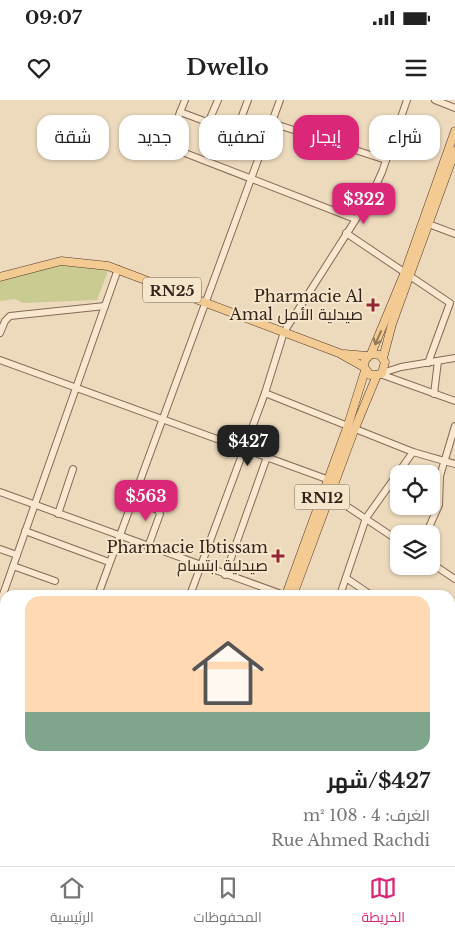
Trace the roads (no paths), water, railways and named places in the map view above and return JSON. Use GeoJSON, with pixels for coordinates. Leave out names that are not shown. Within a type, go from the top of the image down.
{"type":"FeatureCollection","features":[{"type":"Feature","properties":{"kind":"main road"},"geometry":{"type":"LineString","coordinates":[[364,369],[369,355],[388,323],[408,274],[455,131]]}},
{"type":"Feature","properties":{"kind":"main road"},"geometry":{"type":"LineString","coordinates":[[426,223],[455,151]]}},
{"type":"Feature","properties":{"kind":"main road","name":"RN25"},"geometry":{"type":"LineString","coordinates":[[0,277],[61,261],[85,262],[118,269],[339,353],[370,375],[380,374]]}},
{"type":"Feature","properties":{"kind":"main road"},"geometry":{"type":"LineString","coordinates":[[380,374],[384,360],[388,323]]}},
{"type":"Feature","properties":{"kind":"main road","name":"RN25"},"geometry":{"type":"LineString","coordinates":[[339,353],[369,355],[384,360]]}},
{"type":"Feature","properties":{"kind":"main road","name":"RN12"},"geometry":{"type":"LineString","coordinates":[[295,590],[351,427],[364,369]]}},
{"type":"Feature","properties":{"kind":"main road","name":"RN12"},"geometry":{"type":"LineString","coordinates":[[351,427],[380,374]]}},
{"type":"Feature","properties":{"kind":"main road","name":"RN12"},"geometry":{"type":"LineString","coordinates":[[287,590],[327,493]]}},
{"type":"Feature","properties":{"kind":"street"},"geometry":{"type":"LineString","coordinates":[[185,100],[169,140],[172,148],[356,219]]}},
{"type":"Feature","properties":{"kind":"street"},"geometry":{"type":"LineString","coordinates":[[211,115],[218,100]]}},
{"type":"Feature","properties":{"kind":"street"},"geometry":{"type":"LineString","coordinates":[[242,115],[248,100]]}},
{"type":"Feature","properties":{"kind":"street"},"geometry":{"type":"LineString","coordinates":[[275,115],[280,100]]}},
{"type":"Feature","properties":{"kind":"street"},"geometry":{"type":"LineString","coordinates":[[402,115],[407,100]]}},
{"type":"Feature","properties":{"kind":"street"},"geometry":{"type":"LineString","coordinates":[[435,100],[455,108]]}},
{"type":"Feature","properties":{"kind":"street"},"geometry":{"type":"LineString","coordinates":[[180,112],[199,119]]}},
{"type":"Feature","properties":{"kind":"street"},"geometry":{"type":"LineString","coordinates":[[283,127],[369,154]]}},
{"type":"Feature","properties":{"kind":"street"},"geometry":{"type":"LineString","coordinates":[[100,590],[134,502],[259,160]]}},
{"type":"Feature","properties":{"kind":"street"},"geometry":{"type":"LineString","coordinates":[[193,590],[265,393],[284,332],[372,194],[386,160]]}},
{"type":"Feature","properties":{"kind":"street"},"geometry":{"type":"LineString","coordinates":[[426,223],[455,234]]}},
{"type":"Feature","properties":{"kind":"street"},"geometry":{"type":"LineString","coordinates":[[346,233],[453,305],[428,363]]}},
{"type":"Feature","properties":{"kind":"street"},"geometry":{"type":"LineString","coordinates":[[3,583],[13,566],[118,269]]}},
{"type":"Feature","properties":{"kind":"street"},"geometry":{"type":"LineString","coordinates":[[0,333],[5,321],[10,316],[105,306]]}},
{"type":"Feature","properties":{"kind":"street"},"geometry":{"type":"LineString","coordinates":[[380,374],[401,367],[455,358]]}},
{"type":"Feature","properties":{"kind":"street"},"geometry":{"type":"LineString","coordinates":[[0,360],[331,481]]}},
{"type":"Feature","properties":{"kind":"street"},"geometry":{"type":"LineString","coordinates":[[384,360],[401,367]]}},
{"type":"Feature","properties":{"kind":"street"},"geometry":{"type":"LineString","coordinates":[[434,394],[438,361]]}},
{"type":"Feature","properties":{"kind":"street"},"geometry":{"type":"LineString","coordinates":[[380,374],[455,401]]}},
{"type":"Feature","properties":{"kind":"street"},"geometry":{"type":"LineString","coordinates":[[265,393],[413,452],[455,464]]}},
{"type":"Feature","properties":{"kind":"street"},"geometry":{"type":"LineString","coordinates":[[430,525],[439,505],[440,476],[455,426]]}},
{"type":"Feature","properties":{"kind":"street"},"geometry":{"type":"LineString","coordinates":[[342,590],[366,518],[413,452]]}},
{"type":"Feature","properties":{"kind":"street"},"geometry":{"type":"LineString","coordinates":[[225,575],[267,457]]}},
{"type":"Feature","properties":{"kind":"street"},"geometry":{"type":"LineString","coordinates":[[58,514],[74,469]]}},
{"type":"Feature","properties":{"kind":"street"},"geometry":{"type":"LineString","coordinates":[[0,492],[270,590]]}},
{"type":"Feature","properties":{"kind":"street"},"geometry":{"type":"LineString","coordinates":[[327,493],[390,535]]}},
{"type":"Feature","properties":{"kind":"street"},"geometry":{"type":"LineString","coordinates":[[134,502],[158,510],[160,514],[148,547]]}},
{"type":"Feature","properties":{"kind":"street"},"geometry":{"type":"LineString","coordinates":[[25,531],[110,562]]}},
{"type":"Feature","properties":{"kind":"street"},"geometry":{"type":"LineString","coordinates":[[0,549],[17,555]]}},
{"type":"Feature","properties":{"kind":"street"},"geometry":{"type":"LineString","coordinates":[[13,566],[54,580]]}},
{"type":"Feature","properties":{"kind":"street"},"geometry":{"type":"LineString","coordinates":[[440,569],[455,579]]}},
{"type":"Feature","properties":{"kind":"street"},"geometry":{"type":"LineString","coordinates":[[346,578],[364,590]]}},
{"type":"Feature","properties":{"kind":"place","name":"Pharmacie Al Amal صيدلية الأمل"},"geometry":{"type":"Point","coordinates":[373,305]}},
{"type":"Feature","properties":{"kind":"place","name":"Pharmacie Ibtissam صيدلية ابتسام"},"geometry":{"type":"Point","coordinates":[278,556]}}]}
